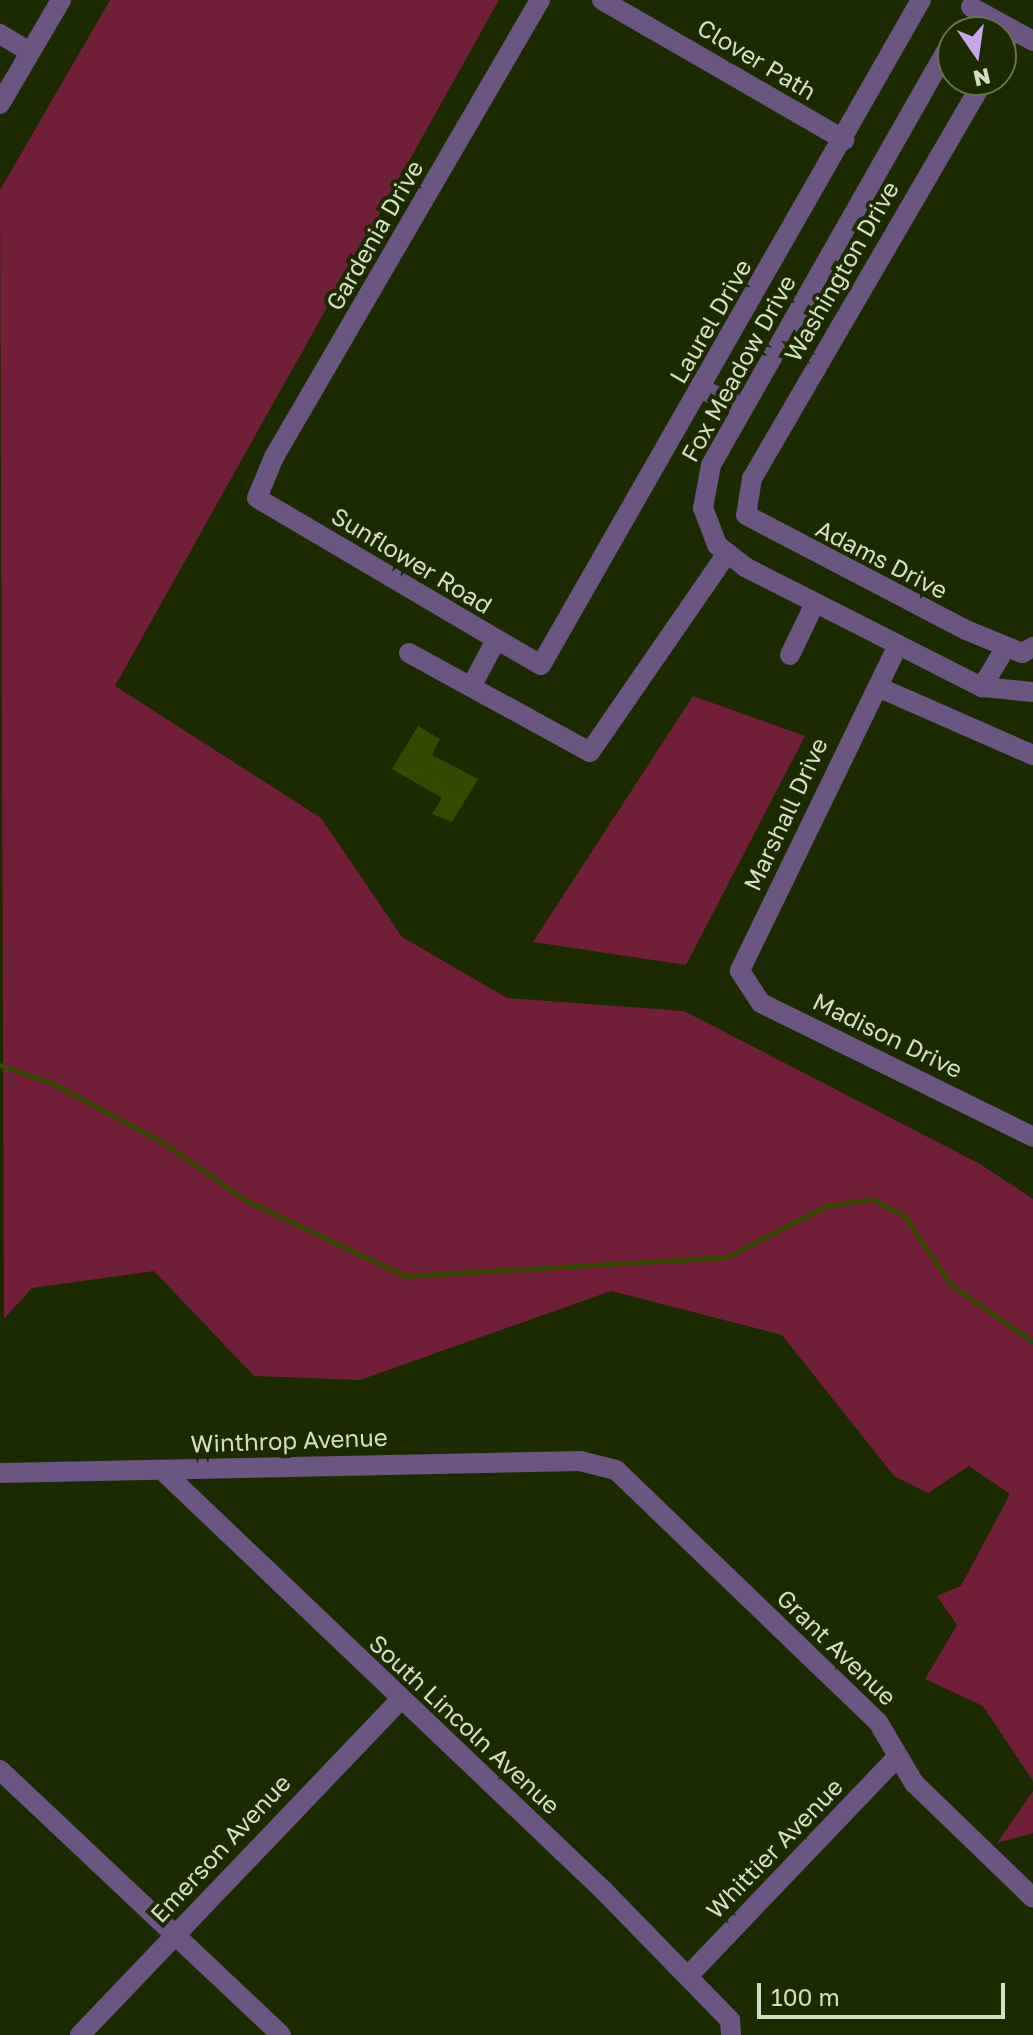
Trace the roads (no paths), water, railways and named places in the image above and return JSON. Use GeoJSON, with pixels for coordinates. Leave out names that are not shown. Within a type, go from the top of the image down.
{"type":"FeatureCollection","features":[{"type":"Feature","properties":{"kind":"street"},"geometry":{"type":"LineString","coordinates":[[0,104],[61,0]]}},
{"type":"Feature","properties":{"kind":"street","name":"Gardenia Drive"},"geometry":{"type":"LineString","coordinates":[[257,498],[274,457],[540,0]]}},
{"type":"Feature","properties":{"kind":"street","name":"Clover Path"},"geometry":{"type":"LineString","coordinates":[[602,0],[844,140]]}},
{"type":"Feature","properties":{"kind":"street","name":"Laurel Drive"},"geometry":{"type":"LineString","coordinates":[[541,665],[844,140],[921,0]]}},
{"type":"Feature","properties":{"kind":"street"},"geometry":{"type":"LineString","coordinates":[[0,34],[30,52]]}},
{"type":"Feature","properties":{"kind":"street","name":"Fox Meadow Drive"},"geometry":{"type":"LineString","coordinates":[[726,555],[704,518],[705,486],[743,408],[937,67]]}},
{"type":"Feature","properties":{"kind":"street","name":"Washington Drive"},"geometry":{"type":"LineString","coordinates":[[746,489],[975,96]]}},
{"type":"Feature","properties":{"kind":"street"},"geometry":{"type":"LineString","coordinates":[[701,389],[743,408]]}},
{"type":"Feature","properties":{"kind":"street","name":"Adams Drive"},"geometry":{"type":"LineString","coordinates":[[746,489],[746,515],[754,523],[1020,649]]}},
{"type":"Feature","properties":{"kind":"street","name":"Sunflower Road"},"geometry":{"type":"LineString","coordinates":[[257,498],[541,665]]}},
{"type":"Feature","properties":{"kind":"street"},"geometry":{"type":"LineString","coordinates":[[409,653],[590,752],[726,555],[982,687],[1033,692]]}},
{"type":"Feature","properties":{"kind":"street"},"geometry":{"type":"LineString","coordinates":[[790,655],[815,603]]}},
{"type":"Feature","properties":{"kind":"street"},"geometry":{"type":"LineString","coordinates":[[471,687],[496,640]]}},
{"type":"Feature","properties":{"kind":"street","name":"Marshall Drive"},"geometry":{"type":"LineString","coordinates":[[742,964],[898,645]]}},
{"type":"Feature","properties":{"kind":"street"},"geometry":{"type":"LineString","coordinates":[[982,687],[1020,649]]}},
{"type":"Feature","properties":{"kind":"street"},"geometry":{"type":"LineString","coordinates":[[878,687],[1033,755]]}},
{"type":"Feature","properties":{"kind":"street","name":"Madison Drive"},"geometry":{"type":"LineString","coordinates":[[742,964],[749,995],[761,1003],[1033,1137]]}},
{"type":"Feature","properties":{"kind":"street","name":"Winthrop Avenue"},"geometry":{"type":"LineString","coordinates":[[0,1473],[580,1461]]}},
{"type":"Feature","properties":{"kind":"street","name":"Grant Avenue"},"geometry":{"type":"LineString","coordinates":[[580,1461],[632,1483],[878,1722],[914,1783],[1025,1881],[1033,1898]]}},
{"type":"Feature","properties":{"kind":"street","name":"South Lincoln Avenue"},"geometry":{"type":"LineString","coordinates":[[162,1470],[688,1976],[731,2027]]}},
{"type":"Feature","properties":{"kind":"street","name":"Emerson Avenue"},"geometry":{"type":"LineString","coordinates":[[80,2035],[400,1700]]}},
{"type":"Feature","properties":{"kind":"street","name":"Whittier Avenue"},"geometry":{"type":"LineString","coordinates":[[688,1976],[897,1757]]}},
{"type":"Feature","properties":{"kind":"street"},"geometry":{"type":"LineString","coordinates":[[0,1770],[281,2035]]}},
{"type":"Feature","properties":{"kind":"waterway"},"geometry":{"type":"LineString","coordinates":[[0,1065],[52,1083],[162,1142],[247,1201],[406,1276],[727,1257],[826,1206],[872,1199],[904,1215],[951,1285],[1033,1342]]}}]}
